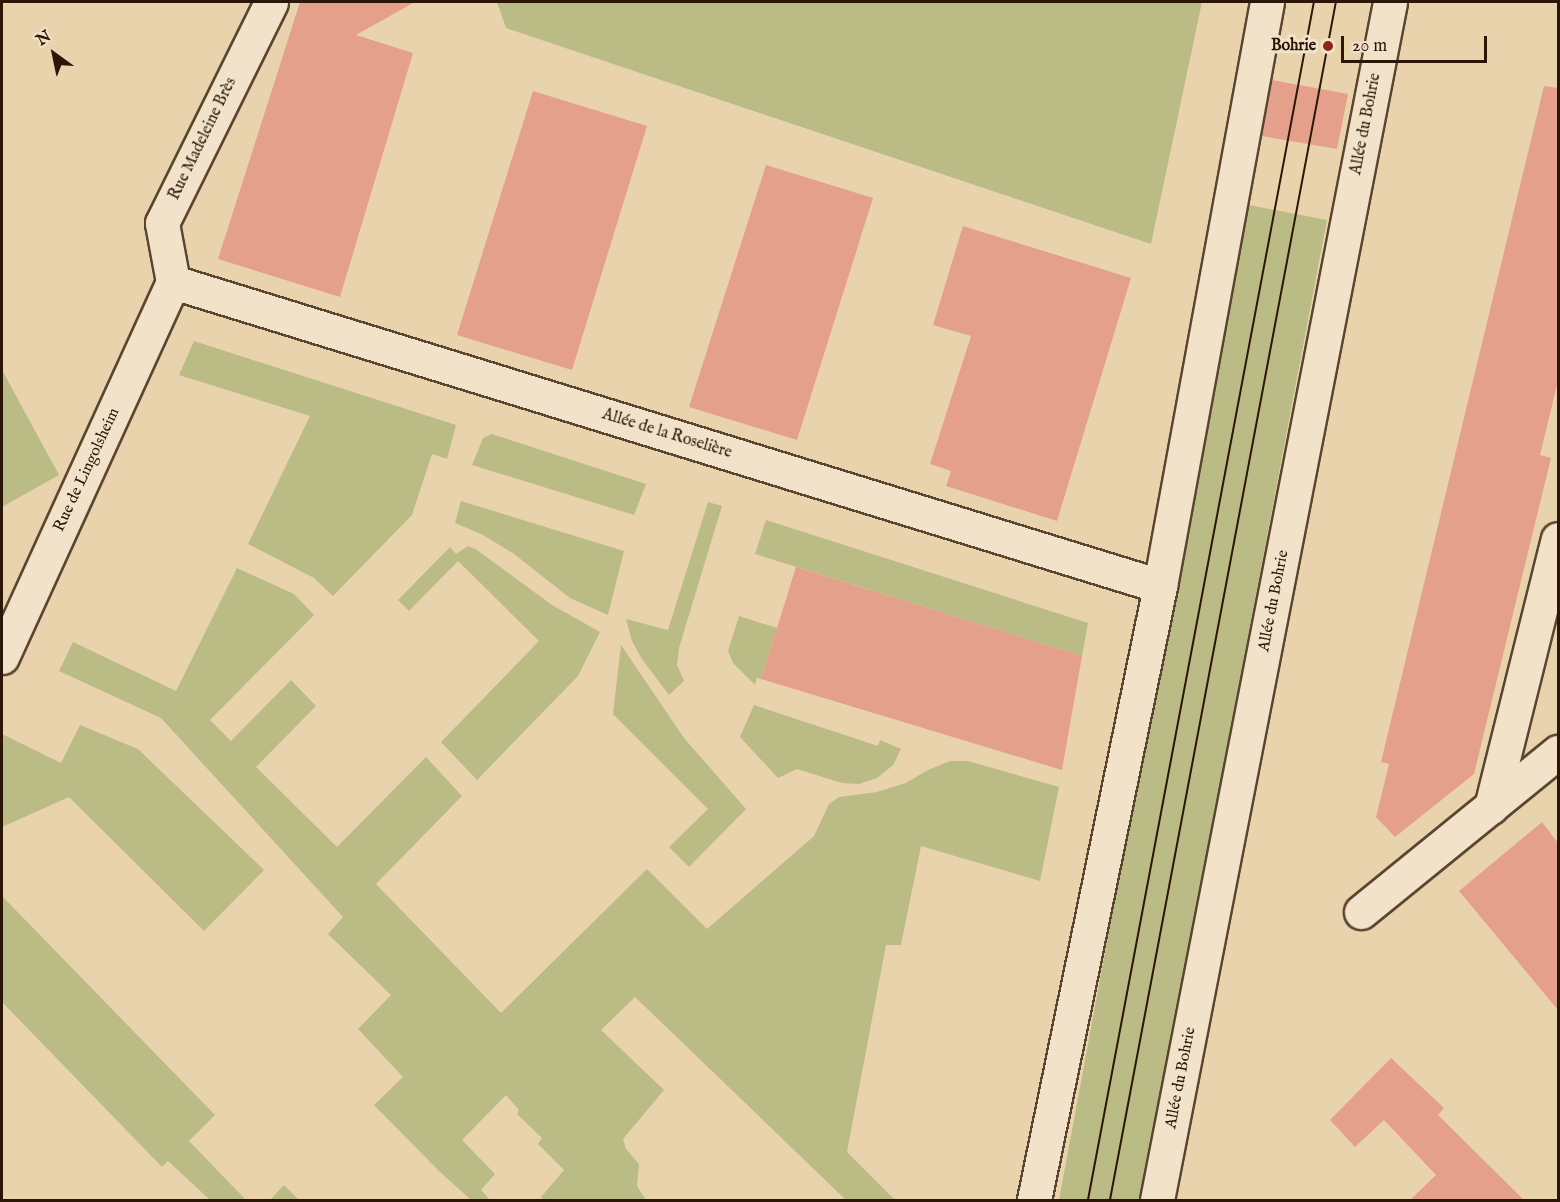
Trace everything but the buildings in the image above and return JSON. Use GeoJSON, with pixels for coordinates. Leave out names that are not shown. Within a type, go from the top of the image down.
{"type":"FeatureCollection","features":[{"type":"Feature","properties":{"kind":"main road","name":"Rue Madeleine Brès"},"geometry":{"type":"LineString","coordinates":[[173,282],[162,223],[271,2]]}},
{"type":"Feature","properties":{"kind":"main road"},"geometry":{"type":"LineString","coordinates":[[1035,1200],[1160,586],[1267,2]]}},
{"type":"Feature","properties":{"kind":"main road","name":"Allée du Bohrie"},"geometry":{"type":"LineString","coordinates":[[1157,1200],[1390,2]]}},
{"type":"Feature","properties":{"kind":"main road","name":"Allée de la Roselière"},"geometry":{"type":"LineString","coordinates":[[173,282],[1160,586]]}},
{"type":"Feature","properties":{"kind":"main road","name":"Rue de Lingolsheim"},"geometry":{"type":"LineString","coordinates":[[2,657],[173,282]]}},
{"type":"Feature","properties":{"kind":"main road"},"geometry":{"type":"LineString","coordinates":[[1491,807],[1558,539]]}},
{"type":"Feature","properties":{"kind":"main road"},"geometry":{"type":"LineString","coordinates":[[1361,912],[1558,752]]}},
{"type":"Feature","properties":{"kind":"green space"},"geometry":{"type":"Polygon","coordinates":[[[497,2],[1202,2],[1151,244],[506,28],[497,2]]]}},
{"type":"Feature","properties":{"kind":"green space"},"geometry":{"type":"Polygon","coordinates":[[[1244,204],[1327,220],[1141,1200],[1059,1200],[1244,204]]]}},
{"type":"Feature","properties":{"kind":"green space"},"geometry":{"type":"Polygon","coordinates":[[[194,341],[456,425],[447,459],[432,454],[412,515],[333,596],[314,578],[248,544],[310,416],[179,375],[194,341]]]}},
{"type":"Feature","properties":{"kind":"green space"},"geometry":{"type":"Polygon","coordinates":[[[2,370],[59,475],[2,507],[2,370]]]}},
{"type":"Feature","properties":{"kind":"green space"},"geometry":{"type":"Polygon","coordinates":[[[492,434],[646,484],[634,515],[472,465],[483,438],[492,434]]]}},
{"type":"Feature","properties":{"kind":"green space"},"geometry":{"type":"Polygon","coordinates":[[[461,501],[624,551],[608,615],[570,598],[514,554],[483,535],[455,523],[461,501]]]}},
{"type":"Feature","properties":{"kind":"green space"},"geometry":{"type":"Polygon","coordinates":[[[708,502],[722,506],[679,648],[677,665],[684,681],[669,695],[642,659],[632,641],[626,619],[668,630],[708,502]]]}},
{"type":"Feature","properties":{"kind":"green space"},"geometry":{"type":"Polygon","coordinates":[[[766,520],[1088,623],[1082,656],[755,554],[766,520]]]}},
{"type":"Feature","properties":{"kind":"green space"},"geometry":{"type":"Polygon","coordinates":[[[468,546],[477,550],[552,605],[600,632],[578,676],[477,780],[441,742],[539,641],[458,561],[409,611],[398,600],[450,547],[456,554],[468,546]]]}},
{"type":"Feature","properties":{"kind":"green space"},"geometry":{"type":"Polygon","coordinates":[[[237,568],[294,594],[314,615],[210,720],[231,741],[291,680],[316,706],[256,767],[337,847],[426,757],[462,796],[376,884],[501,1013],[647,869],[707,929],[814,836],[829,804],[839,797],[877,792],[906,783],[950,761],[968,761],[1059,787],[1040,881],[921,846],[901,945],[886,945],[847,1152],[895,1200],[846,1200],[635,997],[601,1030],[664,1090],[623,1139],[626,1149],[639,1164],[637,1186],[646,1200],[544,1200],[541,1197],[564,1170],[538,1144],[542,1138],[517,1114],[519,1110],[506,1095],[462,1140],[495,1174],[481,1190],[490,1200],[471,1200],[440,1172],[374,1105],[403,1077],[358,1029],[391,995],[328,934],[343,917],[161,718],[59,671],[73,642],[176,691],[237,568]]]}},
{"type":"Feature","properties":{"kind":"green space"},"geometry":{"type":"Polygon","coordinates":[[[739,616],[777,628],[761,679],[757,678],[755,685],[733,663],[728,651],[739,616]]]}},
{"type":"Feature","properties":{"kind":"green space"},"geometry":{"type":"Polygon","coordinates":[[[621,645],[684,738],[746,809],[689,867],[669,847],[708,809],[613,714],[621,645]]]}},
{"type":"Feature","properties":{"kind":"green space"},"geometry":{"type":"Polygon","coordinates":[[[754,705],[878,746],[880,740],[901,749],[893,765],[877,778],[859,784],[842,783],[797,769],[778,778],[740,737],[754,705]]]}},
{"type":"Feature","properties":{"kind":"green space"},"geometry":{"type":"Polygon","coordinates":[[[80,725],[138,749],[264,870],[204,931],[69,797],[2,827],[2,734],[61,763],[80,725]]]}},
{"type":"Feature","properties":{"kind":"green space"},"geometry":{"type":"Polygon","coordinates":[[[2,896],[215,1115],[189,1141],[246,1200],[210,1200],[168,1161],[162,1167],[2,1002],[2,896]]]}},
{"type":"Feature","properties":{"kind":"green space"},"geometry":{"type":"Polygon","coordinates":[[[284,1185],[299,1200],[270,1200],[284,1185]]]}},
{"type":"Feature","properties":{"kind":"tram line"},"geometry":{"type":"LineString","coordinates":[[1088,1200],[1314,2]]}},
{"type":"Feature","properties":{"kind":"tram line"},"geometry":{"type":"LineString","coordinates":[[1110,1200],[1336,2]]}},
{"type":"Feature","properties":{"kind":"place","name":"Bohrie"},"geometry":{"type":"Point","coordinates":[1328,46]}}]}
